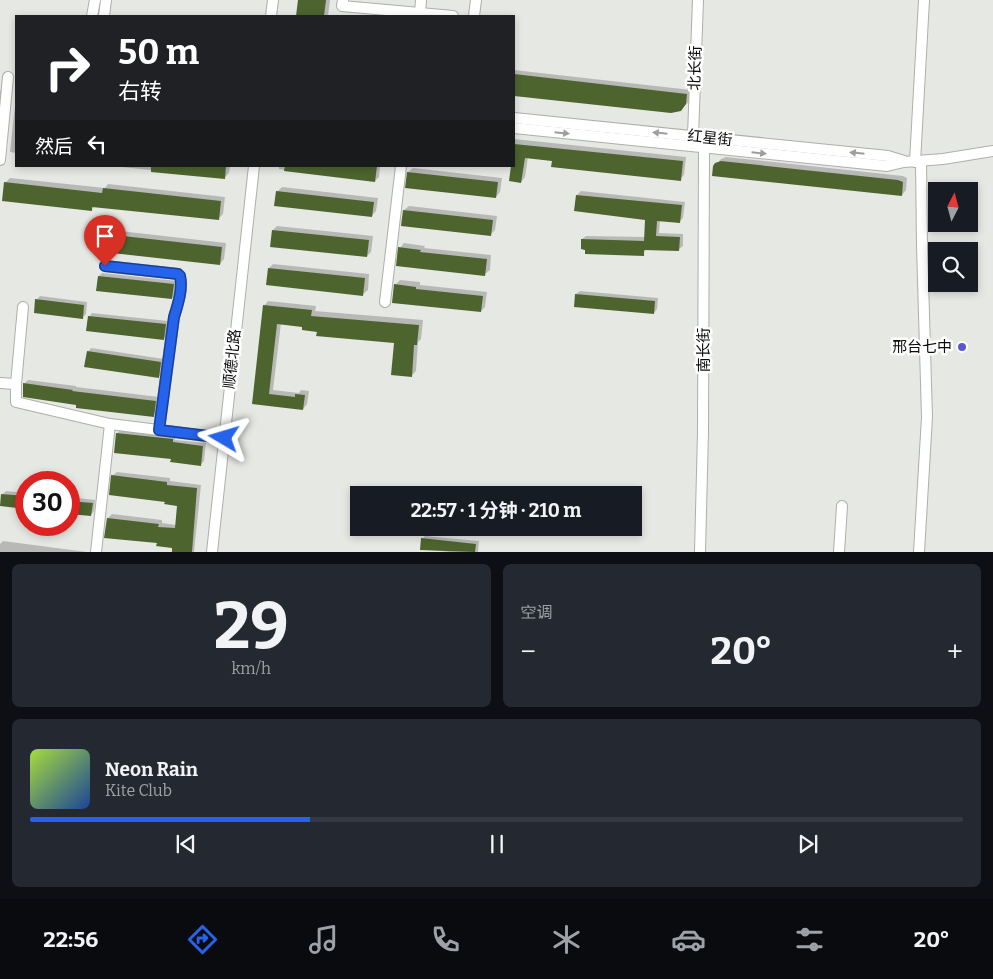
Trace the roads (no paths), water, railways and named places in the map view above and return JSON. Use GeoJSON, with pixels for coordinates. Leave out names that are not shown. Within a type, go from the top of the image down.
{"type":"FeatureCollection","features":[{"type":"Feature","properties":{"kind":"street"},"geometry":{"type":"LineString","coordinates":[[92,15],[95,0]]}},
{"type":"Feature","properties":{"kind":"street"},"geometry":{"type":"LineString","coordinates":[[104,15],[106,0]]}},
{"type":"Feature","properties":{"kind":"street"},"geometry":{"type":"LineString","coordinates":[[271,15],[273,0]]}},
{"type":"Feature","properties":{"kind":"street"},"geometry":{"type":"LineString","coordinates":[[343,0],[342,6],[442,15]]}},
{"type":"Feature","properties":{"kind":"street"},"geometry":{"type":"LineString","coordinates":[[420,13],[422,0]]}},
{"type":"Feature","properties":{"kind":"street"},"geometry":{"type":"LineString","coordinates":[[474,15],[476,0]]}},
{"type":"Feature","properties":{"kind":"street","name":"北长街"},"geometry":{"type":"LineString","coordinates":[[693,136],[698,0]]}},
{"type":"Feature","properties":{"kind":"street"},"geometry":{"type":"LineString","coordinates":[[919,552],[926,417],[922,246],[914,162],[924,0]]}},
{"type":"Feature","properties":{"kind":"street"},"geometry":{"type":"LineString","coordinates":[[0,160],[8,77]]}},
{"type":"Feature","properties":{"kind":"street","name":"红星街"},"geometry":{"type":"LineString","coordinates":[[515,118],[888,156],[914,162]]}},
{"type":"Feature","properties":{"kind":"street","name":"红星街"},"geometry":{"type":"LineString","coordinates":[[515,128],[887,166],[993,150]]}},
{"type":"Feature","properties":{"kind":"street","name":"南长街"},"geometry":{"type":"LineString","coordinates":[[700,552],[703,432],[704,148]]}},
{"type":"Feature","properties":{"kind":"street","name":"顺德北路"},"geometry":{"type":"LineString","coordinates":[[212,552],[254,167]]}},
{"type":"Feature","properties":{"kind":"street"},"geometry":{"type":"LineString","coordinates":[[385,302],[401,167]]}},
{"type":"Feature","properties":{"kind":"street"},"geometry":{"type":"LineString","coordinates":[[105,266],[178,274],[180,276],[178,307],[174,317],[159,430]]}},
{"type":"Feature","properties":{"kind":"street"},"geometry":{"type":"LineString","coordinates":[[23,307],[16,402],[110,424],[224,438]]}},
{"type":"Feature","properties":{"kind":"street"},"geometry":{"type":"LineString","coordinates":[[0,383],[16,384]]}},
{"type":"Feature","properties":{"kind":"street"},"geometry":{"type":"LineString","coordinates":[[96,552],[110,424]]}},
{"type":"Feature","properties":{"kind":"street"},"geometry":{"type":"LineString","coordinates":[[839,552],[842,506]]}},
{"type":"Feature","properties":{"kind":"place","name":"邢台七中"},"geometry":{"type":"Point","coordinates":[962,347]}}]}
